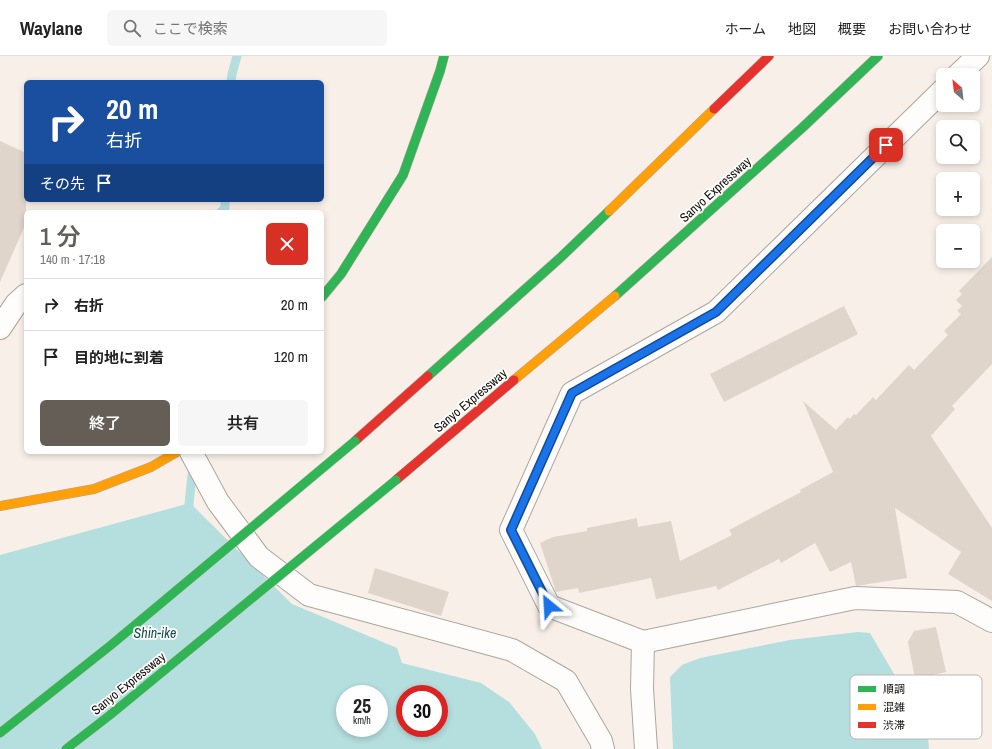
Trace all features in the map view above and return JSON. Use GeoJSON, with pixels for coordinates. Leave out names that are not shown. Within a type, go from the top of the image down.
{"type":"FeatureCollection","features":[{"type":"Feature","properties":{"kind":"main road"},"geometry":{"type":"LineString","coordinates":[[324,294],[341,274],[402,176],[444,56]]}},
{"type":"Feature","properties":{"kind":"main road"},"geometry":{"type":"LineString","coordinates":[[0,733],[111,645],[355,441],[560,258],[769,56]]}},
{"type":"Feature","properties":{"kind":"main road","name":"Sanyo Expressway"},"geometry":{"type":"LineString","coordinates":[[66,749],[110,715],[396,480],[610,300],[802,128],[878,56]]}},
{"type":"Feature","properties":{"kind":"main road"},"geometry":{"type":"LineString","coordinates":[[0,506],[94,489],[151,467],[174,454]]}},
{"type":"Feature","properties":{"kind":"street"},"geometry":{"type":"LineString","coordinates":[[965,68],[978,56]]}},
{"type":"Feature","properties":{"kind":"street"},"geometry":{"type":"LineString","coordinates":[[936,97],[716,312],[572,393],[511,530],[549,606],[643,642],[855,598],[957,602],[992,621]]}},
{"type":"Feature","properties":{"kind":"street"},"geometry":{"type":"LineString","coordinates":[[0,328],[16,304],[24,297]]}},
{"type":"Feature","properties":{"kind":"street"},"geometry":{"type":"LineString","coordinates":[[192,454],[218,502],[259,557],[309,595],[512,650],[566,681],[601,741],[603,749]]}},
{"type":"Feature","properties":{"kind":"street"},"geometry":{"type":"LineString","coordinates":[[643,642],[642,689],[646,749]]}},
{"type":"Feature","properties":{"kind":"water","name":"Shin-ike"},"geometry":{"type":"Polygon","coordinates":[[[190,503],[292,604],[397,648],[402,663],[481,683],[509,702],[535,734],[542,749],[0,749],[0,555],[190,503]]]}},
{"type":"Feature","properties":{"kind":"water"},"geometry":{"type":"Polygon","coordinates":[[[858,632],[870,633],[895,675],[850,675],[850,739],[928,739],[929,749],[673,749],[670,677],[682,665],[700,658],[790,640],[858,632]]]}},
{"type":"Feature","properties":{"kind":"building"},"geometry":{"type":"Polygon","coordinates":[[[0,141],[24,152],[24,202],[26,202],[26,210],[24,210],[24,228],[0,282],[0,141]]]}},
{"type":"Feature","properties":{"kind":"building"},"geometry":{"type":"Polygon","coordinates":[[[992,257],[992,364],[952,406],[955,409],[931,436],[992,528],[992,601],[948,574],[961,552],[895,508],[907,578],[856,586],[851,562],[830,572],[815,543],[781,563],[779,559],[718,590],[716,586],[656,599],[651,578],[579,593],[578,588],[556,592],[540,543],[553,537],[587,531],[587,528],[637,518],[638,527],[671,521],[680,561],[732,535],[729,530],[801,492],[800,490],[833,472],[803,401],[836,430],[848,417],[850,419],[854,414],[856,415],[873,397],[876,400],[909,365],[914,370],[948,335],[944,331],[961,314],[957,311],[962,306],[956,300],[962,294],[959,291],[992,257]]]}},
{"type":"Feature","properties":{"kind":"building"},"geometry":{"type":"Polygon","coordinates":[[[844,306],[858,334],[724,402],[710,374],[844,306]]]}},
{"type":"Feature","properties":{"kind":"building"},"geometry":{"type":"Polygon","coordinates":[[[375,568],[449,592],[441,616],[368,593],[375,568]]]}},
{"type":"Feature","properties":{"kind":"building"},"geometry":{"type":"Polygon","coordinates":[[[936,627],[946,672],[933,675],[914,675],[908,642],[914,631],[936,627]]]}},
{"type":"Feature","properties":{"kind":"waterway"},"geometry":{"type":"LineString","coordinates":[[231,80],[237,56]]}},
{"type":"Feature","properties":{"kind":"waterway"},"geometry":{"type":"LineString","coordinates":[[223,210],[225,208],[225,202]]}},
{"type":"Feature","properties":{"kind":"waterway"},"geometry":{"type":"LineString","coordinates":[[188,514],[192,475]]}},
{"type":"Feature","properties":{"kind":"traffic: fast"},"geometry":{"type":"LineString","coordinates":[[324,295],[341,274],[403,175],[444,56]]}},
{"type":"Feature","properties":{"kind":"traffic: fast"},"geometry":{"type":"LineString","coordinates":[[615,296],[802,128],[878,56]]}},
{"type":"Feature","properties":{"kind":"traffic: fast"},"geometry":{"type":"LineString","coordinates":[[428,376],[560,258],[609,211]]}},
{"type":"Feature","properties":{"kind":"traffic: fast"},"geometry":{"type":"LineString","coordinates":[[0,733],[111,645],[355,441]]}},
{"type":"Feature","properties":{"kind":"traffic: fast"},"geometry":{"type":"LineString","coordinates":[[66,749],[110,715],[396,480]]}},
{"type":"Feature","properties":{"kind":"traffic: slow"},"geometry":{"type":"LineString","coordinates":[[609,211],[714,109]]}},
{"type":"Feature","properties":{"kind":"traffic: slow"},"geometry":{"type":"LineString","coordinates":[[514,380],[615,296]]}},
{"type":"Feature","properties":{"kind":"traffic: slow"},"geometry":{"type":"LineString","coordinates":[[0,506],[94,489],[151,467],[174,454]]}},
{"type":"Feature","properties":{"kind":"traffic: jam"},"geometry":{"type":"LineString","coordinates":[[714,109],[769,56]]}},
{"type":"Feature","properties":{"kind":"traffic: jam"},"geometry":{"type":"LineString","coordinates":[[355,441],[428,376]]}},
{"type":"Feature","properties":{"kind":"traffic: jam"},"geometry":{"type":"LineString","coordinates":[[396,480],[514,380]]}},
{"type":"Feature","properties":{"kind":"route"},"geometry":{"type":"LineString","coordinates":[[549,606],[511,530],[572,393],[716,312],[886,145]]}}]}
